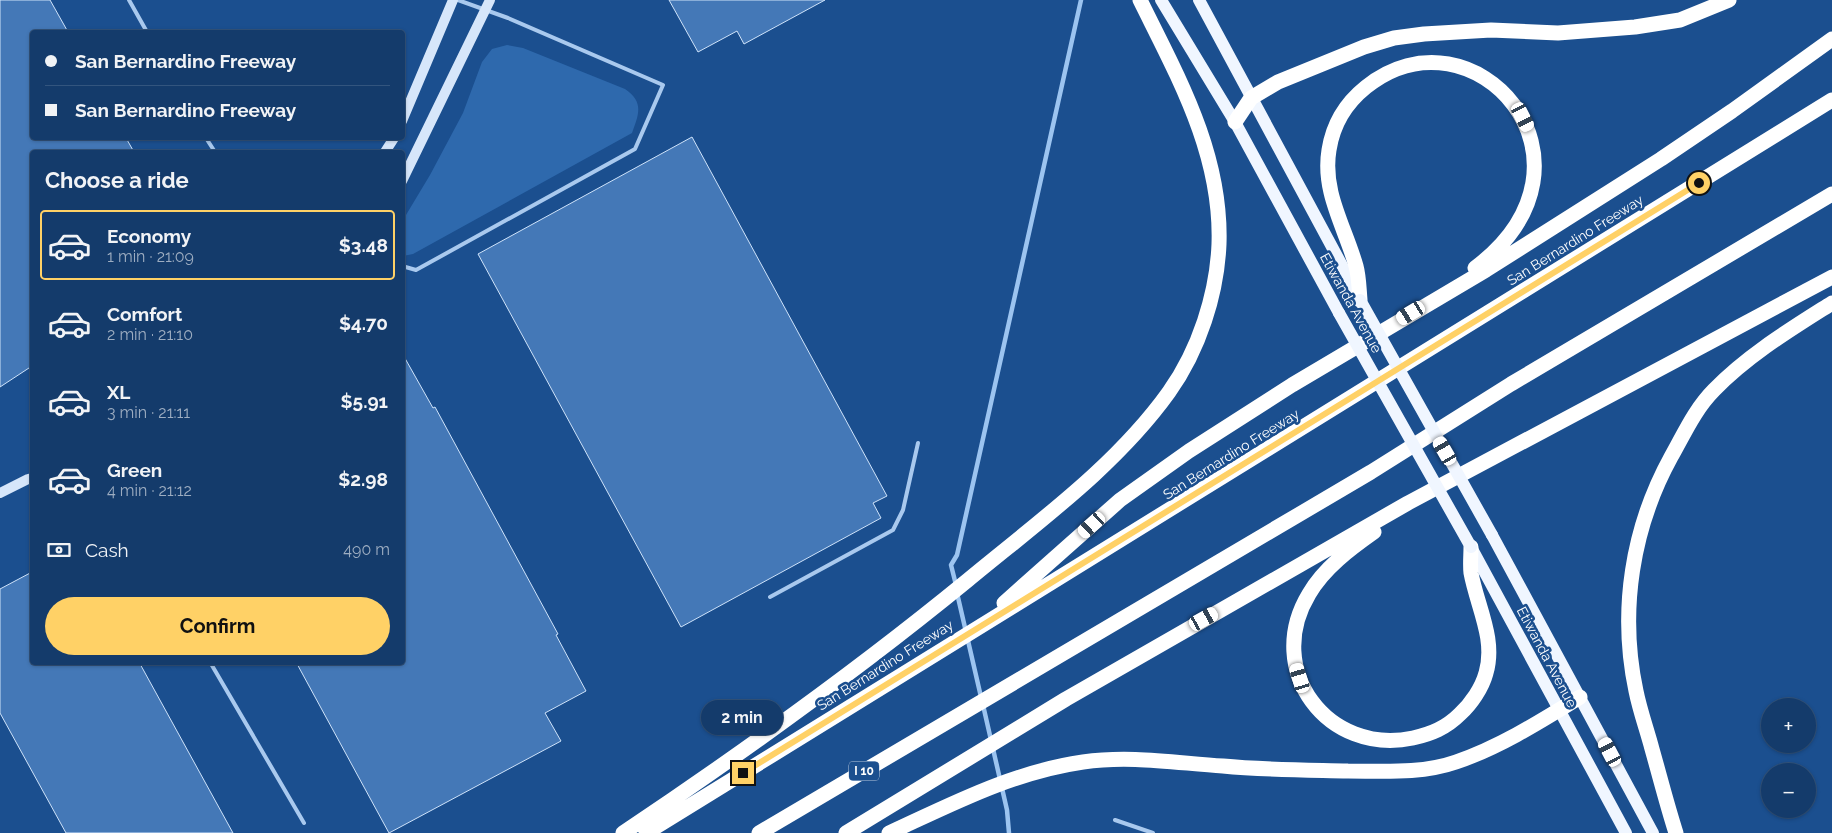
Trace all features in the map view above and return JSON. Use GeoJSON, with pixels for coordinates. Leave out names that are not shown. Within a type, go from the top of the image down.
{"type":"FeatureCollection","features":[{"type":"Feature","properties":{"kind":"highway"},"geometry":{"type":"LineString","coordinates":[[622,833],[882,649],[942,602],[1045,517],[1144,424],[1171,389],[1191,354],[1206,316],[1215,276],[1219,245],[1218,211],[1214,178],[1208,153],[1188,98],[1140,0]]}},
{"type":"Feature","properties":{"kind":"highway"},"geometry":{"type":"LineString","coordinates":[[1235,122],[1251,98],[1299,73],[1364,46],[1394,38],[1424,34],[1491,30],[1558,34],[1635,27],[1680,20],[1729,0]]}},
{"type":"Feature","properties":{"kind":"highway"},"geometry":{"type":"LineString","coordinates":[[977,627],[1120,500],[1189,451],[1292,385],[1486,270],[1661,159],[1832,39]]}},
{"type":"Feature","properties":{"kind":"highway"},"geometry":{"type":"LineString","coordinates":[[1360,300],[1356,267],[1331,194],[1328,168],[1332,133],[1347,106],[1377,79],[1408,66],[1442,64],[1462,69],[1483,78],[1512,102],[1523,117],[1530,133],[1536,166],[1531,192],[1522,217],[1507,239],[1483,262],[1428,303]]}},
{"type":"Feature","properties":{"kind":"highway","name":"San Bernardino Freeway"},"geometry":{"type":"LineString","coordinates":[[646,833],[952,642],[1200,492],[1832,100]]}},
{"type":"Feature","properties":{"kind":"highway","name":"I 10"},"geometry":{"type":"LineString","coordinates":[[759,833],[1371,472],[1511,384],[1832,194]]}},
{"type":"Feature","properties":{"kind":"highway"},"geometry":{"type":"LineString","coordinates":[[846,833],[1004,736],[1169,639],[1432,491],[1832,277]]}},
{"type":"Feature","properties":{"kind":"highway"},"geometry":{"type":"LineString","coordinates":[[1676,833],[1636,692],[1630,659],[1628,626],[1630,590],[1635,554],[1645,516],[1660,476],[1693,416],[1713,391],[1762,349],[1832,302]]}},
{"type":"Feature","properties":{"kind":"highway"},"geometry":{"type":"LineString","coordinates":[[1432,491],[1419,505],[1355,546],[1326,571],[1314,585],[1302,607],[1296,625],[1295,662],[1308,696],[1331,721],[1361,737],[1392,741],[1434,732],[1446,726],[1465,709],[1486,674],[1489,656],[1489,642],[1471,572],[1471,547]]}},
{"type":"Feature","properties":{"kind":"highway"},"geometry":{"type":"LineString","coordinates":[[889,833],[987,787],[1012,778],[1084,762],[1159,759],[1222,766],[1292,770],[1420,770],[1455,763],[1483,751],[1580,697]]}},
{"type":"Feature","properties":{"kind":"main road"},"geometry":{"type":"LineString","coordinates":[[405,114],[453,0]]}},
{"type":"Feature","properties":{"kind":"main road","name":"Etiwanda Avenue"},"geometry":{"type":"LineString","coordinates":[[1161,0],[1235,122],[1339,313],[1471,547],[1626,833]]}},
{"type":"Feature","properties":{"kind":"main road","name":"Etiwanda Avenue"},"geometry":{"type":"LineString","coordinates":[[1198,0],[1360,300],[1492,535],[1653,833]]}},
{"type":"Feature","properties":{"kind":"main road"},"geometry":{"type":"LineString","coordinates":[[405,176],[488,5]]}},
{"type":"Feature","properties":{"kind":"main road"},"geometry":{"type":"LineString","coordinates":[[0,493],[30,477]]}},
{"type":"Feature","properties":{"kind":"lane"},"geometry":{"type":"LineString","coordinates":[[129,0],[147,30]]}},
{"type":"Feature","properties":{"kind":"lane"},"geometry":{"type":"LineString","coordinates":[[405,267],[416,270],[635,149],[663,85],[488,5],[458,0]]}},
{"type":"Feature","properties":{"kind":"lane"},"geometry":{"type":"LineString","coordinates":[[770,597],[893,530],[904,510],[918,443]]}},
{"type":"Feature","properties":{"kind":"lane"},"geometry":{"type":"LineString","coordinates":[[212,665],[304,823]]}},
{"type":"Feature","properties":{"kind":"lane"},"geometry":{"type":"LineString","coordinates":[[1115,820],[1153,833]]}},
{"type":"Feature","properties":{"kind":"shaded area"},"geometry":{"type":"Polygon","coordinates":[[[507,45],[523,48],[625,89],[635,99],[638,109],[637,120],[632,133],[413,254],[405,256],[405,217],[463,113],[482,62],[492,49],[507,45]]]}},
{"type":"Feature","properties":{"kind":"building"},"geometry":{"type":"Polygon","coordinates":[[[0,0],[50,0],[67,30],[30,30],[30,140],[127,140],[133,150],[30,150],[30,367],[0,387],[0,0]]]}},
{"type":"Feature","properties":{"kind":"building"},"geometry":{"type":"Polygon","coordinates":[[[669,0],[825,0],[744,44],[737,31],[698,52],[669,0]]]}},
{"type":"Feature","properties":{"kind":"building"},"geometry":{"type":"Polygon","coordinates":[[[692,137],[887,496],[873,503],[881,518],[681,627],[478,254],[692,137]]]}},
{"type":"Feature","properties":{"kind":"building"},"geometry":{"type":"Polygon","coordinates":[[[405,358],[433,408],[435,407],[558,634],[556,635],[586,691],[545,713],[561,741],[389,833],[298,665],[405,665],[405,358]]]}},
{"type":"Feature","properties":{"kind":"building"},"geometry":{"type":"Polygon","coordinates":[[[30,573],[30,665],[141,665],[233,833],[66,833],[0,713],[0,589],[30,573]]]}},
{"type":"Feature","properties":{"kind":"waterway"},"geometry":{"type":"LineString","coordinates":[[956,585],[951,565],[957,555],[1081,0]]}},
{"type":"Feature","properties":{"kind":"waterway"},"geometry":{"type":"LineString","coordinates":[[957,593],[981,697]]}},
{"type":"Feature","properties":{"kind":"waterway"},"geometry":{"type":"LineString","coordinates":[[983,705],[1007,810],[1009,833]]}},
{"type":"Feature","properties":{"kind":"route"},"geometry":{"type":"LineString","coordinates":[[743,773],[1699,183]]}}]}
